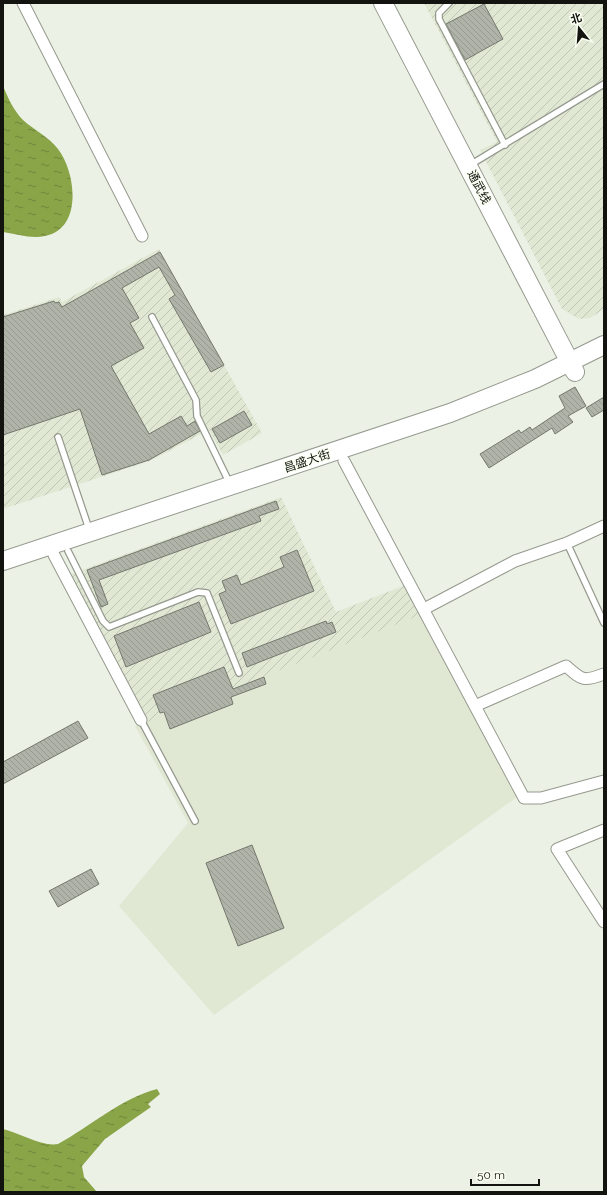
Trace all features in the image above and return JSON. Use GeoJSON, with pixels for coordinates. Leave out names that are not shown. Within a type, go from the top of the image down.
{"type":"FeatureCollection","features":[{"type":"Feature","properties":{"kind":"highway","name":"通武线"},"geometry":{"type":"LineString","coordinates":[[383,3],[572,367]]}},
{"type":"Feature","properties":{"kind":"highway","name":"昌盛大街"},"geometry":{"type":"LineString","coordinates":[[3,572],[344,461],[507,403],[572,367],[604,345]]}},
{"type":"Feature","properties":{"kind":"highway","name":"昌盛大街"},"geometry":{"type":"LineString","coordinates":[[3,561],[450,413],[572,367],[604,357]]}},
{"type":"Feature","properties":{"kind":"street"},"geometry":{"type":"LineString","coordinates":[[23,3],[142,236]]}},
{"type":"Feature","properties":{"kind":"street"},"geometry":{"type":"LineString","coordinates":[[344,461],[424,608],[524,798],[541,798],[604,781]]}},
{"type":"Feature","properties":{"kind":"street"},"geometry":{"type":"LineString","coordinates":[[424,608],[515,561],[567,543],[604,526]]}},
{"type":"Feature","properties":{"kind":"street"},"geometry":{"type":"LineString","coordinates":[[61,553],[141,720]]}},
{"type":"Feature","properties":{"kind":"street"},"geometry":{"type":"LineString","coordinates":[[475,706],[566,666],[579,678],[584,680],[604,674]]}},
{"type":"Feature","properties":{"kind":"street"},"geometry":{"type":"LineString","coordinates":[[603,917],[557,849],[604,830]]}},
{"type":"Feature","properties":{"kind":"lane"},"geometry":{"type":"LineString","coordinates":[[449,3],[439,13],[438,18],[505,144]]}},
{"type":"Feature","properties":{"kind":"lane"},"geometry":{"type":"LineString","coordinates":[[468,166],[604,84]]}},
{"type":"Feature","properties":{"kind":"lane"},"geometry":{"type":"LineString","coordinates":[[152,317],[196,400],[197,416],[231,486]]}},
{"type":"Feature","properties":{"kind":"lane"},"geometry":{"type":"LineString","coordinates":[[58,437],[90,532]]}},
{"type":"Feature","properties":{"kind":"lane"},"geometry":{"type":"LineString","coordinates":[[567,543],[604,623]]}},
{"type":"Feature","properties":{"kind":"lane"},"geometry":{"type":"LineString","coordinates":[[61,553],[103,621],[109,627],[198,592],[207,593],[239,673]]}},
{"type":"Feature","properties":{"kind":"lane"},"geometry":{"type":"LineString","coordinates":[[141,720],[195,821]]}},
{"type":"Feature","properties":{"kind":"shaded area"},"geometry":{"type":"Polygon","coordinates":[[[424,3],[604,3],[604,309],[590,318],[579,319],[562,309],[480,150],[497,142],[424,3]]]}},
{"type":"Feature","properties":{"kind":"shaded area"},"geometry":{"type":"Polygon","coordinates":[[[159,249],[262,433],[223,455],[209,430],[150,461],[3,509],[3,315],[59,297],[62,302],[159,249]]]}},
{"type":"Feature","properties":{"kind":"shaded area"},"geometry":{"type":"Polygon","coordinates":[[[281,497],[336,612],[408,584],[423,614],[147,722],[71,574],[281,497]]]}},
{"type":"Feature","properties":{"kind":"shaded area"},"geometry":{"type":"Polygon","coordinates":[[[423,614],[517,797],[214,1015],[119,906],[188,823],[135,726],[423,614]]]}},
{"type":"Feature","properties":{"kind":"water"},"geometry":{"type":"Polygon","coordinates":[[[3,86],[17,113],[27,124],[46,137],[58,149],[69,171],[72,185],[71,211],[66,223],[57,231],[45,236],[29,237],[3,232],[3,86]]]}},
{"type":"Feature","properties":{"kind":"water"},"geometry":{"type":"Polygon","coordinates":[[[157,1089],[160,1094],[148,1104],[151,1107],[105,1139],[82,1166],[84,1177],[97,1192],[3,1192],[3,1129],[38,1142],[58,1144],[118,1106],[143,1093],[157,1089]]]}},
{"type":"Feature","properties":{"kind":"building"},"geometry":{"type":"Polygon","coordinates":[[[484,4],[503,39],[465,60],[446,24],[484,4]]]}},
{"type":"Feature","properties":{"kind":"building"},"geometry":{"type":"Polygon","coordinates":[[[160,252],[224,365],[211,372],[169,299],[175,295],[159,267],[122,288],[139,318],[130,323],[144,348],[111,366],[149,434],[181,416],[187,426],[195,421],[200,431],[149,460],[102,475],[80,409],[3,435],[3,317],[54,301],[55,303],[59,302],[62,307],[160,252]]]}},
{"type":"Feature","properties":{"kind":"building"},"geometry":{"type":"Polygon","coordinates":[[[575,387],[586,406],[568,416],[573,422],[555,434],[552,428],[489,468],[480,454],[519,430],[521,433],[530,427],[532,430],[565,408],[559,396],[575,387]]]}},
{"type":"Feature","properties":{"kind":"building"},"geometry":{"type":"Polygon","coordinates":[[[604,397],[604,410],[592,417],[586,408],[604,397]]]}},
{"type":"Feature","properties":{"kind":"building"},"geometry":{"type":"Polygon","coordinates":[[[244,411],[252,425],[220,443],[212,429],[244,411]]]}},
{"type":"Feature","properties":{"kind":"building"},"geometry":{"type":"Polygon","coordinates":[[[276,501],[279,509],[259,516],[261,521],[99,580],[108,604],[101,607],[87,570],[276,501]]]}},
{"type":"Feature","properties":{"kind":"building"},"geometry":{"type":"Polygon","coordinates":[[[297,550],[314,591],[231,624],[219,594],[226,591],[222,581],[237,575],[241,585],[284,567],[280,557],[297,550]]]}},
{"type":"Feature","properties":{"kind":"building"},"geometry":{"type":"Polygon","coordinates":[[[199,602],[211,632],[126,667],[114,636],[199,602]]]}},
{"type":"Feature","properties":{"kind":"building"},"geometry":{"type":"Polygon","coordinates":[[[326,621],[327,624],[332,622],[336,632],[247,667],[242,653],[326,621]]]}},
{"type":"Feature","properties":{"kind":"building"},"geometry":{"type":"Polygon","coordinates":[[[224,667],[233,689],[264,677],[266,684],[231,697],[233,704],[170,729],[164,712],[160,713],[153,695],[224,667]]]}},
{"type":"Feature","properties":{"kind":"building"},"geometry":{"type":"Polygon","coordinates":[[[78,721],[88,738],[3,784],[3,762],[78,721]]]}},
{"type":"Feature","properties":{"kind":"building"},"geometry":{"type":"Polygon","coordinates":[[[252,845],[284,928],[238,946],[206,863],[252,845]]]}},
{"type":"Feature","properties":{"kind":"building"},"geometry":{"type":"Polygon","coordinates":[[[91,869],[99,884],[58,907],[49,891],[91,869]]]}}]}
